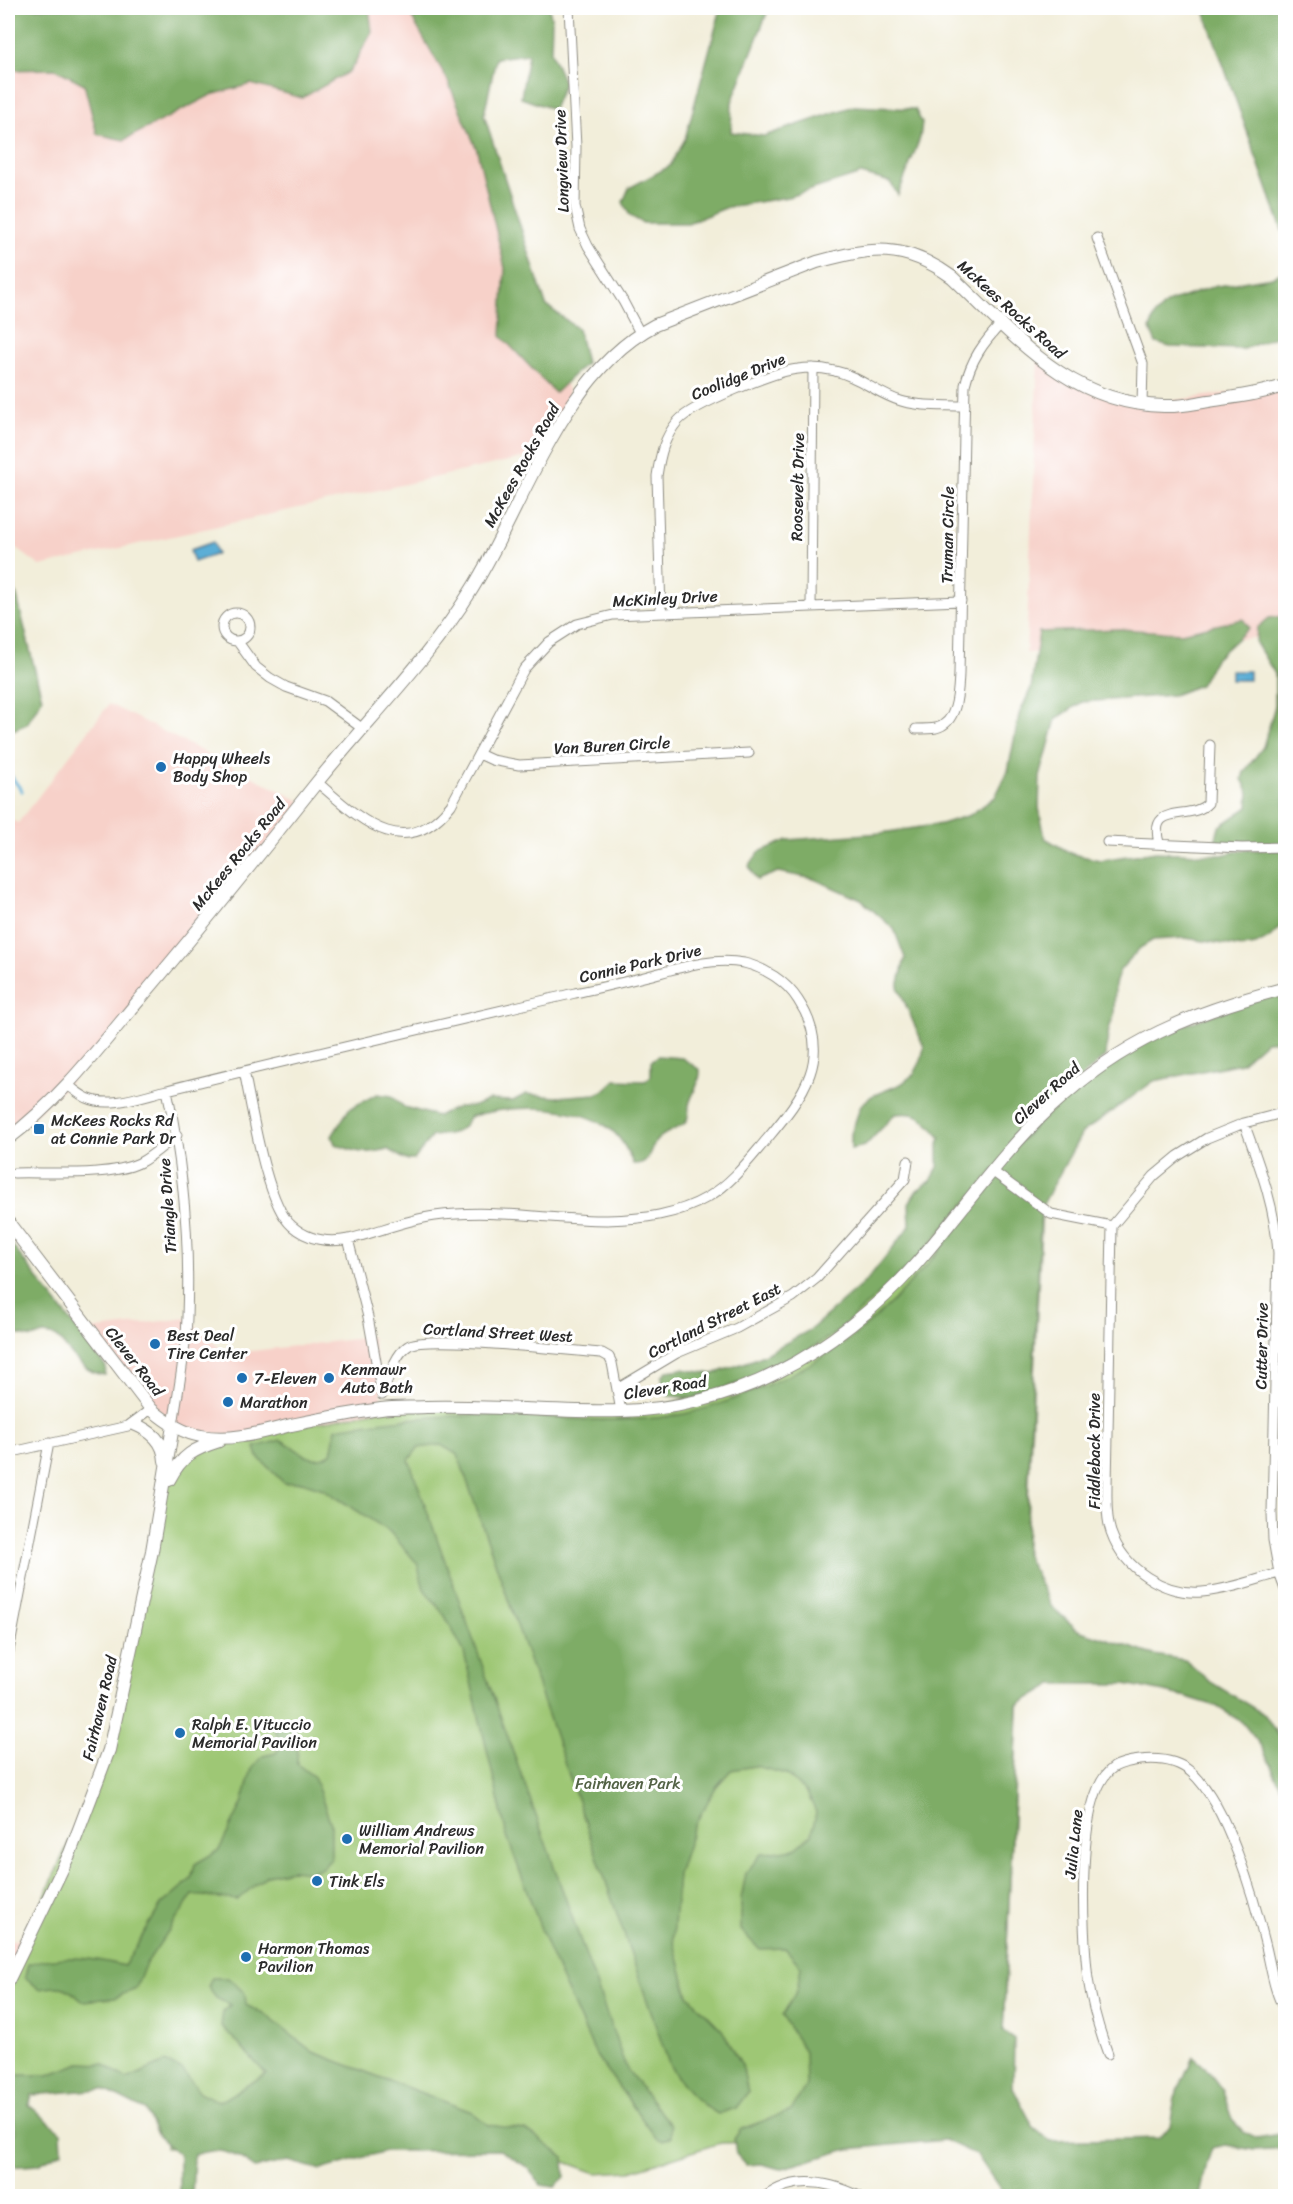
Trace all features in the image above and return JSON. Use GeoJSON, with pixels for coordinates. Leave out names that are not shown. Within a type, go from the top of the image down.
{"type":"FeatureCollection","features":[{"type":"Feature","properties":{"kind":"street","name":"Longview Drive"},"geometry":{"type":"LineString","coordinates":[[569,8],[576,147],[575,206],[580,229],[640,333]]}},
{"type":"Feature","properties":{"kind":"street"},"geometry":{"type":"LineString","coordinates":[[1098,238],[1143,364],[1142,405]]}},
{"type":"Feature","properties":{"kind":"street","name":"McKees Rocks Road"},"geometry":{"type":"LineString","coordinates":[[8,1138],[67,1085],[197,932],[317,782],[432,646],[472,590],[553,435],[594,376],[615,353],[640,333],[817,262],[843,255],[879,250],[900,251],[918,256],[937,266],[952,277],[1038,358],[1066,379],[1096,393],[1142,405],[1167,406],[1231,398],[1286,385]]}},
{"type":"Feature","properties":{"kind":"street","name":"Truman Circle"},"geometry":{"type":"LineString","coordinates":[[916,729],[938,728],[948,721],[956,707],[959,674],[965,385],[971,364],[979,350],[1001,324]]}},
{"type":"Feature","properties":{"kind":"street","name":"Coolidge Drive"},"geometry":{"type":"LineString","coordinates":[[662,612],[657,476],[660,456],[666,438],[678,421],[696,406],[780,372],[813,368],[834,370],[851,376],[901,401],[965,406]]}},
{"type":"Feature","properties":{"kind":"street","name":"Roosevelt Drive"},"geometry":{"type":"LineString","coordinates":[[811,607],[813,368]]}},
{"type":"Feature","properties":{"kind":"street","name":"McKinley Drive"},"geometry":{"type":"LineString","coordinates":[[317,782],[370,825],[387,832],[417,831],[430,825],[443,816],[451,805],[524,669],[537,653],[556,636],[597,617],[662,612],[961,601]]}},
{"type":"Feature","properties":{"kind":"street"},"geometry":{"type":"LineString","coordinates":[[238,642],[256,667],[270,678],[286,687],[325,701],[363,729]]}},
{"type":"Feature","properties":{"kind":"street"},"geometry":{"type":"LineString","coordinates":[[1159,843],[1156,833],[1162,818],[1171,814],[1200,809],[1208,803],[1210,745]]}},
{"type":"Feature","properties":{"kind":"street","name":"Van Buren Circle"},"geometry":{"type":"LineString","coordinates":[[479,754],[492,760],[519,765],[749,753]]}},
{"type":"Feature","properties":{"kind":"street"},"geometry":{"type":"LineString","coordinates":[[1107,842],[1242,848],[1286,847]]}},
{"type":"Feature","properties":{"kind":"street","name":"Connie Park Drive"},"geometry":{"type":"LineString","coordinates":[[167,1090],[244,1071],[698,963],[720,961],[740,962],[758,967],[779,979],[796,996],[808,1016],[814,1037],[814,1058],[804,1092],[796,1105],[732,1179],[710,1196],[682,1209],[653,1217],[597,1220],[506,1214],[437,1216],[394,1224],[348,1239],[317,1239],[303,1234],[281,1214],[269,1182],[244,1071]]}},
{"type":"Feature","properties":{"kind":"street","name":"Clever Road"},"geometry":{"type":"LineString","coordinates":[[8,1222],[151,1409],[173,1426],[201,1436],[233,1437],[384,1409],[464,1406],[621,1411],[695,1401],[737,1389],[779,1372],[840,1335],[913,1268],[992,1171],[1051,1107],[1083,1079],[1119,1053],[1181,1021],[1233,1002],[1286,988]]}},
{"type":"Feature","properties":{"kind":"street"},"geometry":{"type":"LineString","coordinates":[[67,1085],[99,1102],[112,1102],[167,1090]]}},
{"type":"Feature","properties":{"kind":"street","name":"Triangle Drive"},"geometry":{"type":"LineString","coordinates":[[167,1090],[177,1135],[182,1182],[187,1318],[173,1426]]}},
{"type":"Feature","properties":{"kind":"street"},"geometry":{"type":"LineString","coordinates":[[992,1171],[1052,1214],[1112,1227],[1154,1176],[1178,1156],[1207,1138],[1244,1123],[1286,1112]]}},
{"type":"Feature","properties":{"kind":"street","name":"Cutter Drive"},"geometry":{"type":"LineString","coordinates":[[1244,1123],[1271,1200],[1276,1227],[1278,1253],[1272,1513],[1273,1540],[1280,1573]]}},
{"type":"Feature","properties":{"kind":"street"},"geometry":{"type":"LineString","coordinates":[[14,1173],[103,1171],[124,1168],[139,1163],[177,1135]]}},
{"type":"Feature","properties":{"kind":"street","name":"Cortland Street East"},"geometry":{"type":"LineString","coordinates":[[617,1389],[676,1353],[737,1328],[794,1297],[824,1270],[905,1179],[908,1161]]}},
{"type":"Feature","properties":{"kind":"street","name":"Fiddleback Drive"},"geometry":{"type":"LineString","coordinates":[[1112,1227],[1107,1509],[1112,1533],[1124,1556],[1142,1574],[1160,1585],[1179,1591],[1201,1593],[1222,1590],[1280,1573]]}},
{"type":"Feature","properties":{"kind":"street"},"geometry":{"type":"LineString","coordinates":[[348,1239],[368,1317],[384,1409]]}},
{"type":"Feature","properties":{"kind":"street","name":"Cortland Street West"},"geometry":{"type":"LineString","coordinates":[[382,1395],[403,1350],[408,1345],[427,1341],[510,1345],[602,1353],[609,1357],[621,1411]]}},
{"type":"Feature","properties":{"kind":"street"},"geometry":{"type":"LineString","coordinates":[[8,1453],[134,1424],[151,1409]]}},
{"type":"Feature","properties":{"kind":"street"},"geometry":{"type":"LineString","coordinates":[[134,1424],[148,1430],[159,1440],[165,1452],[166,1473]]}},
{"type":"Feature","properties":{"kind":"street","name":"Fairhaven Road"},"geometry":{"type":"LineString","coordinates":[[8,1981],[70,1853],[109,1750],[152,1551],[173,1426]]}},
{"type":"Feature","properties":{"kind":"street"},"geometry":{"type":"LineString","coordinates":[[163,1491],[176,1466],[189,1453],[233,1437]]}},
{"type":"Feature","properties":{"kind":"street"},"geometry":{"type":"LineString","coordinates":[[8,1656],[49,1443]]}},
{"type":"Feature","properties":{"kind":"street"},"geometry":{"type":"LineString","coordinates":[[1280,1573],[1286,1592]]}},
{"type":"Feature","properties":{"kind":"street","name":"Julia Lane"},"geometry":{"type":"LineString","coordinates":[[1108,2054],[1089,1981],[1085,1946],[1083,1906],[1088,1822],[1094,1799],[1102,1782],[1113,1768],[1130,1762],[1152,1759],[1173,1762],[1190,1771],[1203,1784],[1229,1834],[1256,1903],[1276,1985],[1286,2012]]}},
{"type":"Feature","properties":{"kind":"street"},"geometry":{"type":"LineString","coordinates":[[766,2196],[790,2184],[809,2181],[827,2184],[859,2196]]}},
{"type":"Feature","properties":{"kind":"shaded area"},"geometry":{"type":"Polygon","coordinates":[[[8,8],[438,8],[573,405],[544,453],[40,566],[8,542],[8,8]]]}},
{"type":"Feature","properties":{"kind":"shaded area"},"geometry":{"type":"Polygon","coordinates":[[[1038,358],[1066,379],[1142,405],[1285,385],[1285,636],[1026,653],[1038,358]]]}},
{"type":"Feature","properties":{"kind":"shaded area"},"geometry":{"type":"Polygon","coordinates":[[[109,704],[302,802],[67,1085],[8,1139],[8,819],[18,823],[109,704]]]}},
{"type":"Feature","properties":{"kind":"shaded area"},"geometry":{"type":"Polygon","coordinates":[[[187,1318],[226,1354],[372,1337],[384,1409],[233,1437],[173,1426],[90,1330],[187,1318]]]}},
{"type":"Feature","properties":{"kind":"shaded area"},"geometry":{"type":"Polygon","coordinates":[[[31,1936],[8,1981],[8,1942],[31,1936]]]}},
{"type":"Feature","properties":{"kind":"green space"},"geometry":{"type":"Polygon","coordinates":[[[8,8],[369,8],[372,32],[350,71],[302,98],[251,84],[211,95],[124,140],[97,134],[84,84],[56,69],[8,70],[8,8]]]}},
{"type":"Feature","properties":{"kind":"green space"},"geometry":{"type":"Polygon","coordinates":[[[402,8],[549,8],[552,20],[551,52],[564,83],[553,109],[521,98],[528,54],[496,58],[484,115],[546,305],[578,329],[586,363],[555,393],[501,336],[505,268],[477,150],[447,79],[408,11],[402,8]]]}},
{"type":"Feature","properties":{"kind":"green space"},"geometry":{"type":"Polygon","coordinates":[[[721,8],[769,8],[732,102],[731,132],[764,136],[854,106],[915,109],[922,123],[920,138],[898,195],[890,182],[861,174],[788,197],[728,207],[688,223],[643,223],[630,216],[623,202],[629,188],[670,166],[685,139],[721,8]]]}},
{"type":"Feature","properties":{"kind":"green space"},"geometry":{"type":"Polygon","coordinates":[[[1203,8],[1285,8],[1285,238],[1203,8]]]}},
{"type":"Feature","properties":{"kind":"green space"},"geometry":{"type":"Polygon","coordinates":[[[1285,269],[1285,333],[1244,349],[1170,347],[1156,343],[1150,329],[1155,315],[1167,303],[1212,287],[1272,277],[1285,269]]]}},
{"type":"Feature","properties":{"kind":"green space"},"geometry":{"type":"Polygon","coordinates":[[[8,570],[17,597],[42,699],[27,724],[13,730],[8,728],[8,570]]]}},
{"type":"Feature","properties":{"kind":"green space"},"geometry":{"type":"Polygon","coordinates":[[[1285,616],[1285,846],[1214,845],[1219,827],[1248,807],[1249,793],[1242,779],[1244,772],[1263,747],[1275,706],[1275,674],[1256,643],[1257,628],[1269,618],[1285,616]]]}},
{"type":"Feature","properties":{"kind":"green space"},"geometry":{"type":"Polygon","coordinates":[[[1243,619],[1249,628],[1215,659],[1200,685],[1173,695],[1082,702],[1056,719],[1040,777],[1039,808],[1045,838],[1072,854],[1100,860],[1156,852],[1222,855],[1242,850],[1285,849],[1285,926],[1280,927],[1269,938],[1256,945],[1242,947],[1185,938],[1153,940],[1140,948],[1120,970],[1115,984],[1114,1015],[1109,1029],[1105,1056],[1050,1107],[909,1267],[837,1332],[777,1370],[694,1398],[669,1396],[664,1391],[662,1376],[667,1371],[682,1369],[713,1374],[758,1358],[810,1330],[867,1280],[910,1226],[909,1203],[917,1190],[931,1181],[938,1167],[938,1145],[941,1138],[926,1121],[916,1115],[895,1114],[865,1146],[851,1149],[851,1134],[861,1105],[872,1096],[901,1084],[914,1074],[921,1061],[924,1047],[898,987],[905,958],[894,929],[861,900],[814,879],[778,872],[757,880],[749,866],[759,852],[788,840],[881,833],[941,824],[970,815],[995,797],[1008,771],[1019,715],[1031,688],[1039,632],[1119,629],[1181,633],[1243,619]]]}},
{"type":"Feature","properties":{"kind":"green space"},"geometry":{"type":"Polygon","coordinates":[[[1285,989],[1285,1040],[1266,1041],[1241,1063],[1154,1081],[1082,1133],[1042,1206],[993,1171],[1052,1108],[1148,1038],[1285,989]]]}},
{"type":"Feature","properties":{"kind":"green space"},"geometry":{"type":"Polygon","coordinates":[[[658,1056],[682,1058],[700,1070],[700,1075],[689,1105],[687,1121],[660,1137],[646,1159],[639,1164],[633,1164],[622,1143],[606,1126],[575,1113],[539,1108],[502,1110],[469,1117],[459,1130],[432,1136],[414,1160],[406,1160],[387,1149],[360,1152],[348,1149],[335,1144],[332,1136],[349,1109],[377,1094],[392,1096],[404,1107],[437,1116],[458,1107],[474,1106],[489,1100],[513,1101],[526,1094],[556,1097],[596,1094],[615,1080],[645,1081],[651,1076],[651,1061],[658,1056]]]}},
{"type":"Feature","properties":{"kind":"green space","name":"Fairhaven Park"},"geometry":{"type":"Polygon","coordinates":[[[992,1171],[1042,1207],[998,2136],[720,2143],[630,2171],[596,2173],[557,2159],[539,2145],[166,2148],[166,2084],[8,2084],[8,1981],[109,1750],[163,1491],[176,1466],[207,1445],[384,1409],[653,1408],[779,1372],[992,1171]]]}},
{"type":"Feature","properties":{"kind":"green space"},"geometry":{"type":"Polygon","coordinates":[[[999,1177],[1041,1207],[1025,1552],[1051,1606],[1078,1630],[1154,1655],[1185,1660],[1209,1681],[1265,1715],[1286,1748],[1285,1795],[1261,1746],[1242,1722],[1216,1706],[1183,1696],[1125,1684],[1053,1684],[1018,1705],[1003,2031],[1014,2039],[1013,2088],[1034,2128],[1050,2141],[1160,2138],[1170,2126],[1175,2097],[1193,2057],[1205,2067],[1223,2091],[1232,2120],[1243,2131],[1257,2138],[1285,2133],[1285,2148],[1254,2150],[1226,2145],[1212,2148],[1200,2196],[1005,2196],[977,2155],[945,2140],[848,2149],[780,2169],[762,2164],[746,2165],[736,2154],[734,2139],[741,2129],[791,2111],[806,2085],[805,2052],[782,2016],[797,1990],[801,1967],[785,1948],[759,1949],[741,1930],[741,1899],[746,1873],[761,1854],[794,1849],[812,1834],[816,1812],[807,1793],[786,1774],[755,1766],[731,1770],[716,1787],[693,1828],[678,1874],[673,1939],[688,1995],[722,2030],[742,2065],[748,2092],[736,2108],[718,2114],[690,2093],[669,2064],[458,1455],[441,1445],[418,1448],[409,1460],[626,2068],[671,2126],[671,2137],[664,2141],[656,2138],[597,2057],[549,1951],[507,1836],[464,1652],[445,1616],[424,1589],[417,1563],[389,1531],[323,1489],[302,1482],[284,1483],[258,1457],[255,1447],[281,1440],[305,1455],[316,1458],[331,1454],[336,1428],[356,1425],[417,1418],[478,1415],[590,1420],[644,1419],[684,1414],[728,1401],[800,1369],[843,1344],[860,1331],[916,1277],[999,1177]]]}},
{"type":"Feature","properties":{"kind":"green space"},"geometry":{"type":"Polygon","coordinates":[[[8,1240],[106,1367],[105,1375],[90,1371],[56,1336],[43,1334],[32,1338],[8,1332],[8,1240]]]}},
{"type":"Feature","properties":{"kind":"green space"},"geometry":{"type":"Polygon","coordinates":[[[282,1717],[292,1717],[298,1742],[297,1764],[314,1777],[331,1824],[331,1859],[322,1868],[310,1872],[292,1870],[267,1875],[237,1900],[193,1895],[145,1965],[136,1988],[115,1998],[82,2001],[67,1989],[53,1987],[39,1989],[25,1977],[28,1964],[52,1959],[100,1960],[124,1966],[161,1905],[191,1879],[195,1864],[219,1850],[242,1804],[252,1768],[263,1756],[276,1753],[281,1745],[275,1729],[282,1717]]]}},
{"type":"Feature","properties":{"kind":"green space"},"geometry":{"type":"Polygon","coordinates":[[[212,1978],[228,1978],[245,1993],[246,2005],[267,2016],[313,2052],[472,2112],[488,2125],[526,2130],[564,2157],[565,2177],[554,2187],[541,2185],[527,2167],[500,2150],[385,2151],[321,2170],[288,2161],[255,2168],[227,2152],[211,2151],[194,2155],[192,2196],[179,2196],[179,2155],[158,2136],[145,2110],[103,2089],[32,2095],[29,2105],[61,2132],[62,2152],[38,2165],[8,2167],[8,2138],[15,2133],[12,2106],[8,2105],[8,2075],[48,2075],[80,2063],[103,2064],[127,2079],[165,2062],[183,2070],[199,2092],[219,2102],[266,2074],[221,2025],[223,2012],[230,2005],[216,1998],[208,1987],[212,1978]]]}},
{"type":"Feature","properties":{"kind":"water"},"geometry":{"type":"Polygon","coordinates":[[[213,542],[217,554],[194,562],[190,550],[213,542]]]}},
{"type":"Feature","properties":{"kind":"water"},"geometry":{"type":"Polygon","coordinates":[[[1231,671],[1249,671],[1249,680],[1231,680],[1231,671]]]}},
{"type":"Feature","properties":{"kind":"waterway"},"geometry":{"type":"LineString","coordinates":[[8,772],[22,791]]}},
{"type":"Feature","properties":{"kind":"place","name":"Happy Wheels Body Shop"},"geometry":{"type":"Point","coordinates":[161,767]}},
{"type":"Feature","properties":{"kind":"place","name":"McKees Rocks Rd at Connie Park Dr"},"geometry":{"type":"Point","coordinates":[39,1129]}},
{"type":"Feature","properties":{"kind":"place","name":"Best Deal Tire Center"},"geometry":{"type":"Point","coordinates":[155,1344]}},
{"type":"Feature","properties":{"kind":"place","name":"7-Eleven"},"geometry":{"type":"Point","coordinates":[242,1378]}},
{"type":"Feature","properties":{"kind":"place","name":"Kenmawr Auto Bath"},"geometry":{"type":"Point","coordinates":[329,1378]}},
{"type":"Feature","properties":{"kind":"place","name":"Marathon"},"geometry":{"type":"Point","coordinates":[228,1402]}},
{"type":"Feature","properties":{"kind":"place","name":"Ralph E. Vituccio Memorial Pavilion"},"geometry":{"type":"Point","coordinates":[180,1733]}},
{"type":"Feature","properties":{"kind":"place","name":"William Andrews Memorial Pavilion"},"geometry":{"type":"Point","coordinates":[347,1839]}},
{"type":"Feature","properties":{"kind":"place","name":"Tink Els"},"geometry":{"type":"Point","coordinates":[317,1881]}},
{"type":"Feature","properties":{"kind":"place","name":"Harmon Thomas Pavilion"},"geometry":{"type":"Point","coordinates":[246,1957]}}]}
